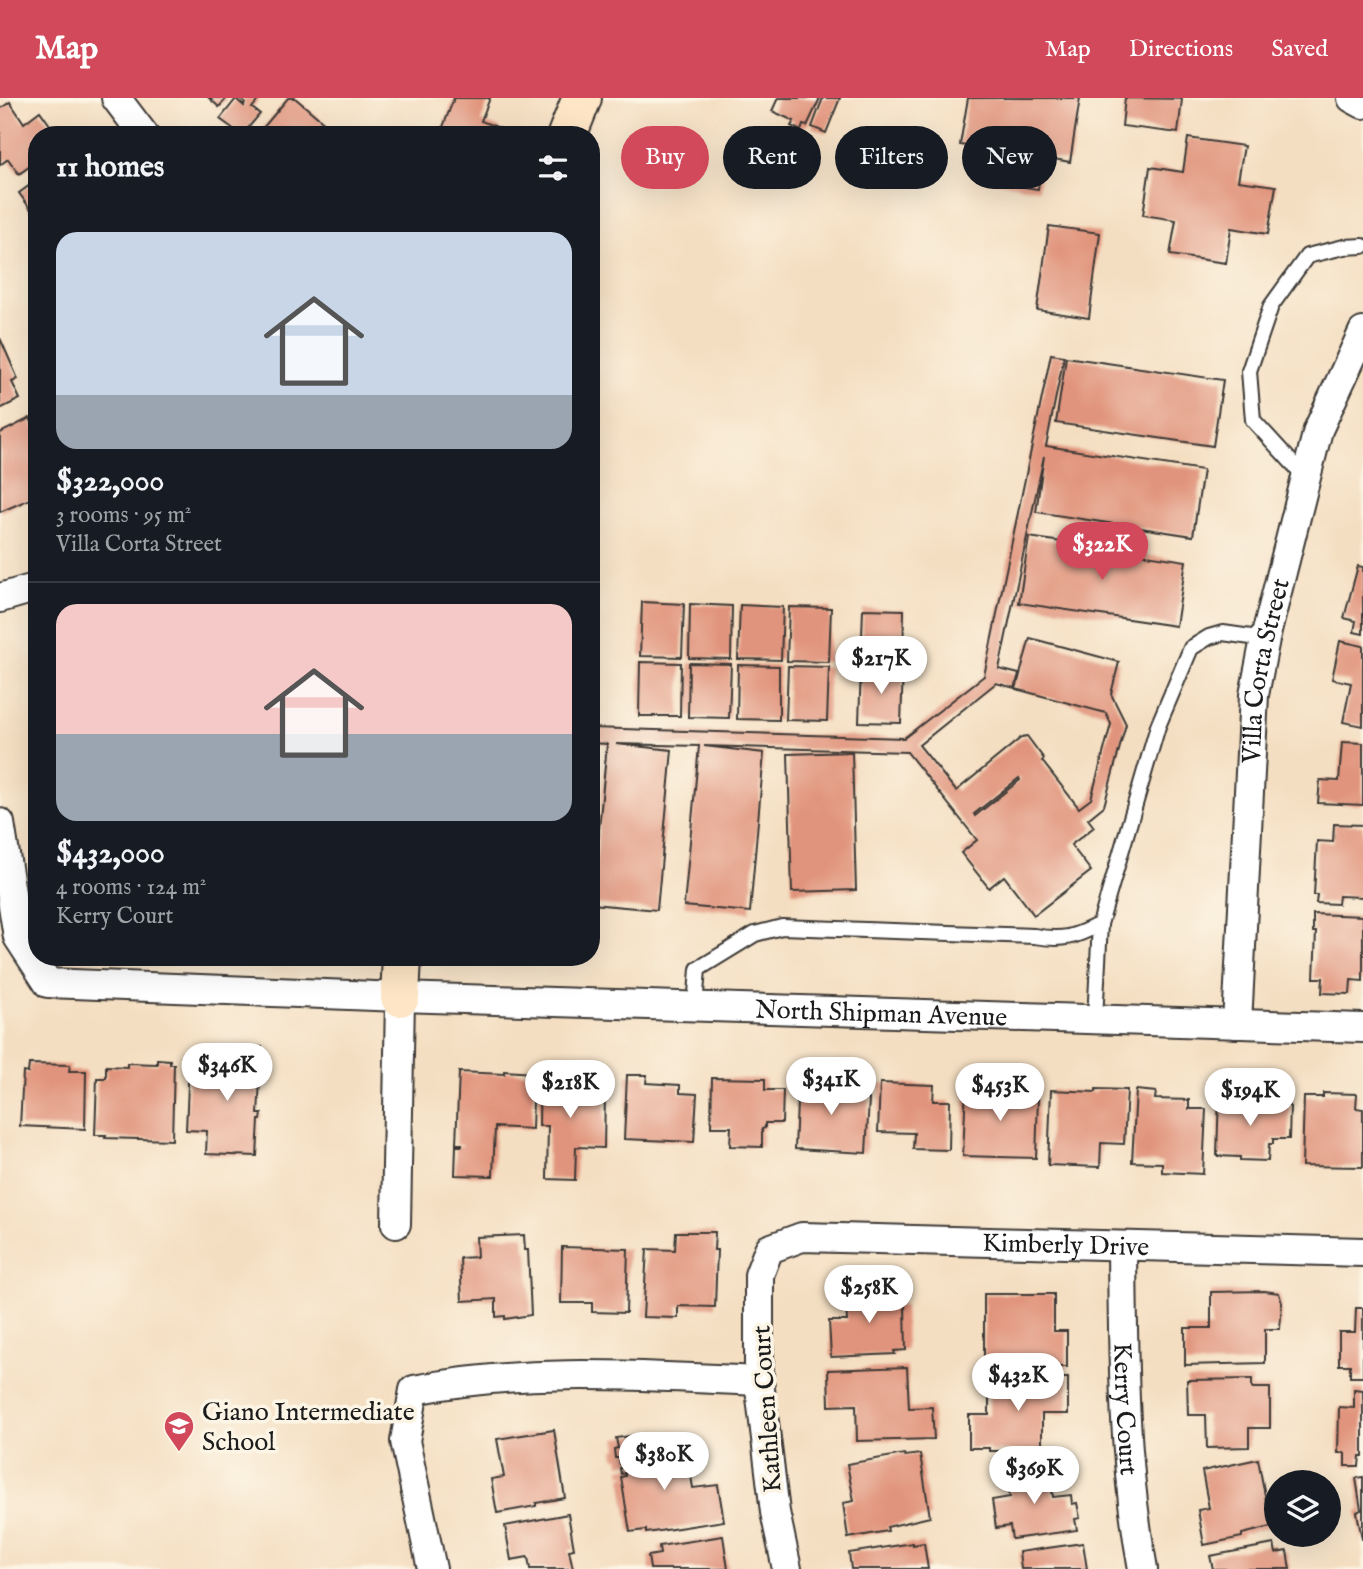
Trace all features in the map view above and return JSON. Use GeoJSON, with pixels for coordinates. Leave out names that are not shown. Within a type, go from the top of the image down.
{"type":"FeatureCollection","features":[{"type":"Feature","properties":{"kind":"street"},"geometry":{"type":"LineString","coordinates":[[116,98],[137,126]]}},
{"type":"Feature","properties":{"kind":"street"},"geometry":{"type":"LineString","coordinates":[[571,126],[582,98]]}},
{"type":"Feature","properties":{"kind":"street"},"geometry":{"type":"LineString","coordinates":[[1352,98],[1363,104]]}},
{"type":"Feature","properties":{"kind":"street","name":"Villa Corta Street"},"geometry":{"type":"LineString","coordinates":[[1237,1024],[1254,695],[1265,639],[1318,430],[1363,332]]}},
{"type":"Feature","properties":{"kind":"street"},"geometry":{"type":"LineString","coordinates":[[0,598],[28,590]]}},
{"type":"Feature","properties":{"kind":"street","name":"North Shipman Avenue"},"geometry":{"type":"LineString","coordinates":[[0,822],[18,937],[28,952]]}},
{"type":"Feature","properties":{"kind":"street","name":"North Shipman Avenue"},"geometry":{"type":"LineString","coordinates":[[37,966],[48,983],[1363,1028]]}},
{"type":"Feature","properties":{"kind":"street"},"geometry":{"type":"LineString","coordinates":[[396,1224],[402,966]]}},
{"type":"Feature","properties":{"kind":"street","name":"Kimberly Drive"},"geometry":{"type":"LineString","coordinates":[[769,1249],[802,1237],[1363,1252]]}},
{"type":"Feature","properties":{"kind":"street","name":"Kerry Court"},"geometry":{"type":"LineString","coordinates":[[1122,1246],[1124,1411],[1134,1521],[1143,1569]]}},
{"type":"Feature","properties":{"kind":"street","name":"Kathleen Court"},"geometry":{"type":"LineString","coordinates":[[769,1249],[759,1275],[759,1381],[775,1512],[787,1569]]}},
{"type":"Feature","properties":{"kind":"street"},"geometry":{"type":"LineString","coordinates":[[432,1569],[405,1441],[414,1390],[457,1382],[592,1374],[759,1381]]}},
{"type":"Feature","properties":{"kind":"lane"},"geometry":{"type":"LineString","coordinates":[[1306,478],[1253,420],[1249,370],[1271,306],[1307,256],[1344,247],[1363,246]]}},
{"type":"Feature","properties":{"kind":"lane"},"geometry":{"type":"LineString","coordinates":[[1095,1019],[1100,924],[1158,726],[1191,648],[1209,637],[1223,633],[1265,639]]}},
{"type":"Feature","properties":{"kind":"lane"},"geometry":{"type":"LineString","coordinates":[[695,1006],[698,969],[755,934],[782,927],[1034,936],[1057,940],[1082,933],[1100,924]]}},
{"type":"Feature","properties":{"kind":"building"},"geometry":{"type":"Polygon","coordinates":[[[209,98],[227,98],[219,107],[209,98]]]}},
{"type":"Feature","properties":{"kind":"building"},"geometry":{"type":"Polygon","coordinates":[[[239,98],[260,98],[252,108],[260,114],[250,126],[230,126],[220,119],[236,99],[244,106],[245,103],[239,98]]]}},
{"type":"Feature","properties":{"kind":"building"},"geometry":{"type":"Polygon","coordinates":[[[288,98],[295,98],[328,126],[265,126],[288,98]]]}},
{"type":"Feature","properties":{"kind":"building"},"geometry":{"type":"Polygon","coordinates":[[[454,98],[490,98],[481,121],[495,126],[443,126],[454,98]]]}},
{"type":"Feature","properties":{"kind":"building"},"geometry":{"type":"Polygon","coordinates":[[[778,98],[820,98],[807,126],[791,126],[794,121],[772,111],[778,98]]]}},
{"type":"Feature","properties":{"kind":"building"},"geometry":{"type":"Polygon","coordinates":[[[823,98],[840,98],[826,133],[821,131],[821,126],[812,126],[823,98]]]}},
{"type":"Feature","properties":{"kind":"building"},"geometry":{"type":"Polygon","coordinates":[[[968,98],[1080,98],[1070,162],[1057,160],[1057,126],[963,126],[968,98]]]}},
{"type":"Feature","properties":{"kind":"building"},"geometry":{"type":"Polygon","coordinates":[[[1125,98],[1182,99],[1178,133],[1122,126],[1125,98]]]}},
{"type":"Feature","properties":{"kind":"building"},"geometry":{"type":"Polygon","coordinates":[[[10,102],[24,123],[40,111],[51,126],[28,126],[28,168],[19,174],[8,159],[0,165],[0,109],[10,102]]]}},
{"type":"Feature","properties":{"kind":"building"},"geometry":{"type":"Polygon","coordinates":[[[1188,138],[1244,146],[1238,181],[1276,186],[1268,234],[1231,228],[1226,263],[1170,255],[1176,220],[1143,215],[1150,167],[1183,172],[1188,138]]]}},
{"type":"Feature","properties":{"kind":"building"},"geometry":{"type":"Polygon","coordinates":[[[28,186],[28,206],[19,193],[28,186]]]}},
{"type":"Feature","properties":{"kind":"building"},"geometry":{"type":"Polygon","coordinates":[[[1049,226],[1100,233],[1089,318],[1037,310],[1049,226]]]}},
{"type":"Feature","properties":{"kind":"building"},"geometry":{"type":"Polygon","coordinates":[[[0,338],[18,379],[12,382],[20,399],[0,409],[0,338]]]}},
{"type":"Feature","properties":{"kind":"building"},"geometry":{"type":"Polygon","coordinates":[[[1051,354],[1064,356],[1046,446],[1203,470],[1193,536],[1036,512],[1044,456],[999,669],[1019,674],[1015,688],[996,683],[919,745],[956,791],[1022,737],[1027,736],[1044,759],[1042,761],[1079,808],[1091,799],[1111,724],[1106,713],[1016,689],[1030,638],[1119,662],[1111,694],[1126,724],[1104,806],[1088,819],[1094,827],[1071,845],[1091,871],[1034,915],[1004,876],[989,888],[961,853],[977,840],[907,752],[704,746],[764,753],[750,912],[684,906],[699,746],[616,744],[672,750],[657,910],[600,905],[600,819],[607,744],[600,744],[600,728],[904,738],[984,676],[1051,354]],[[1019,778],[974,814],[975,816],[1020,780],[1019,778]]]}},
{"type":"Feature","properties":{"kind":"building"},"geometry":{"type":"Polygon","coordinates":[[[1066,357],[1223,380],[1213,446],[1056,423],[1066,357]]]}},
{"type":"Feature","properties":{"kind":"building"},"geometry":{"type":"Polygon","coordinates":[[[28,419],[28,500],[0,512],[0,433],[28,419]]]}},
{"type":"Feature","properties":{"kind":"building"},"geometry":{"type":"Polygon","coordinates":[[[1029,537],[1186,561],[1176,626],[1019,603],[1029,537]]]}},
{"type":"Feature","properties":{"kind":"building"},"geometry":{"type":"Polygon","coordinates":[[[1358,566],[1363,567],[1363,634],[1354,632],[1356,621],[1344,618],[1358,566]]]}},
{"type":"Feature","properties":{"kind":"building"},"geometry":{"type":"Polygon","coordinates":[[[642,602],[684,604],[682,657],[640,656],[642,602]]]}},
{"type":"Feature","properties":{"kind":"building"},"geometry":{"type":"Polygon","coordinates":[[[690,604],[732,606],[731,659],[689,658],[690,604]]]}},
{"type":"Feature","properties":{"kind":"building"},"geometry":{"type":"Polygon","coordinates":[[[740,605],[783,607],[781,660],[738,659],[740,605]]]}},
{"type":"Feature","properties":{"kind":"building"},"geometry":{"type":"Polygon","coordinates":[[[789,607],[831,608],[829,662],[787,661],[789,607]]]}},
{"type":"Feature","properties":{"kind":"building"},"geometry":{"type":"Polygon","coordinates":[[[863,609],[904,610],[903,665],[861,663],[863,609]]]}},
{"type":"Feature","properties":{"kind":"building"},"geometry":{"type":"Polygon","coordinates":[[[1340,641],[1363,646],[1363,726],[1343,722],[1351,683],[1332,679],[1340,641]]]}},
{"type":"Feature","properties":{"kind":"building"},"geometry":{"type":"Polygon","coordinates":[[[640,662],[681,663],[680,716],[639,716],[640,662]]]}},
{"type":"Feature","properties":{"kind":"building"},"geometry":{"type":"Polygon","coordinates":[[[689,663],[731,664],[729,718],[688,717],[689,663]]]}},
{"type":"Feature","properties":{"kind":"building"},"geometry":{"type":"Polygon","coordinates":[[[738,665],[779,666],[779,720],[737,719],[738,665]]]}},
{"type":"Feature","properties":{"kind":"building"},"geometry":{"type":"Polygon","coordinates":[[[788,666],[829,667],[827,721],[786,720],[788,666]]]}},
{"type":"Feature","properties":{"kind":"building"},"geometry":{"type":"Polygon","coordinates":[[[861,668],[903,669],[901,723],[859,722],[861,668]]]}},
{"type":"Feature","properties":{"kind":"building"},"geometry":{"type":"Polygon","coordinates":[[[1342,742],[1363,743],[1363,805],[1318,803],[1320,780],[1339,781],[1342,742]]]}},
{"type":"Feature","properties":{"kind":"building"},"geometry":{"type":"Polygon","coordinates":[[[852,752],[856,890],[792,892],[788,754],[852,752]]]}},
{"type":"Feature","properties":{"kind":"building"},"geometry":{"type":"Polygon","coordinates":[[[1334,824],[1363,825],[1363,897],[1339,896],[1338,904],[1316,903],[1317,895],[1314,895],[1317,841],[1333,842],[1334,824]]]}},
{"type":"Feature","properties":{"kind":"building"},"geometry":{"type":"Polygon","coordinates":[[[1313,914],[1363,916],[1363,981],[1351,980],[1350,994],[1322,993],[1323,978],[1314,978],[1316,932],[1313,932],[1313,914]]]}},
{"type":"Feature","properties":{"kind":"building"},"geometry":{"type":"Polygon","coordinates":[[[236,1046],[262,1047],[258,1114],[262,1114],[259,1120],[257,1156],[206,1154],[207,1131],[186,1130],[189,1062],[236,1061],[236,1046]]]}},
{"type":"Feature","properties":{"kind":"building"},"geometry":{"type":"Polygon","coordinates":[[[157,1059],[170,1060],[170,1064],[174,1064],[172,1140],[105,1138],[106,1135],[95,1135],[97,1078],[106,1078],[106,1066],[127,1067],[127,1063],[157,1064],[157,1059]]]}},
{"type":"Feature","properties":{"kind":"building"},"geometry":{"type":"Polygon","coordinates":[[[29,1064],[70,1065],[69,1071],[86,1071],[85,1129],[20,1126],[23,1072],[28,1073],[29,1064]]]}},
{"type":"Feature","properties":{"kind":"building"},"geometry":{"type":"Polygon","coordinates":[[[504,1071],[534,1073],[532,1129],[495,1127],[493,1176],[455,1175],[456,1146],[462,1146],[456,1144],[459,1072],[504,1074],[504,1071]]]}},
{"type":"Feature","properties":{"kind":"building"},"geometry":{"type":"Polygon","coordinates":[[[540,1072],[588,1073],[587,1093],[605,1093],[604,1148],[576,1147],[575,1180],[547,1179],[548,1126],[539,1126],[540,1072]]]}},
{"type":"Feature","properties":{"kind":"building"},"geometry":{"type":"Polygon","coordinates":[[[627,1075],[647,1075],[646,1083],[680,1085],[680,1093],[697,1094],[694,1142],[624,1139],[627,1075]]]}},
{"type":"Feature","properties":{"kind":"building"},"geometry":{"type":"Polygon","coordinates":[[[712,1078],[765,1079],[765,1090],[783,1090],[782,1123],[765,1123],[765,1128],[762,1129],[762,1147],[730,1146],[731,1127],[711,1127],[712,1078]]]}},
{"type":"Feature","properties":{"kind":"building"},"geometry":{"type":"Polygon","coordinates":[[[798,1079],[852,1082],[851,1098],[869,1099],[866,1153],[795,1149],[798,1079]]]}},
{"type":"Feature","properties":{"kind":"building"},"geometry":{"type":"Polygon","coordinates":[[[880,1083],[934,1085],[933,1101],[950,1101],[949,1150],[913,1149],[914,1133],[878,1132],[880,1083]]]}},
{"type":"Feature","properties":{"kind":"building"},"geometry":{"type":"Polygon","coordinates":[[[966,1086],[1018,1087],[1018,1098],[1038,1098],[1036,1158],[963,1156],[966,1086]]]}},
{"type":"Feature","properties":{"kind":"building"},"geometry":{"type":"Polygon","coordinates":[[[1096,1089],[1127,1090],[1124,1144],[1101,1143],[1100,1167],[1048,1165],[1051,1090],[1096,1092],[1096,1089]]]}},
{"type":"Feature","properties":{"kind":"building"},"geometry":{"type":"Polygon","coordinates":[[[1136,1090],[1156,1092],[1155,1099],[1189,1100],[1189,1109],[1206,1109],[1203,1174],[1162,1172],[1162,1163],[1132,1162],[1136,1090]]]}},
{"type":"Feature","properties":{"kind":"building"},"geometry":{"type":"Polygon","coordinates":[[[1323,1093],[1357,1094],[1356,1108],[1363,1109],[1363,1167],[1302,1166],[1304,1097],[1323,1097],[1323,1093]]]}},
{"type":"Feature","properties":{"kind":"building"},"geometry":{"type":"Polygon","coordinates":[[[1219,1094],[1241,1094],[1240,1102],[1290,1106],[1289,1139],[1273,1139],[1273,1144],[1269,1144],[1268,1161],[1217,1156],[1219,1094]]]}},
{"type":"Feature","properties":{"kind":"building"},"geometry":{"type":"Polygon","coordinates":[[[676,1232],[715,1232],[715,1307],[678,1306],[678,1318],[643,1317],[647,1249],[675,1250],[676,1232]]]}},
{"type":"Feature","properties":{"kind":"building"},"geometry":{"type":"Polygon","coordinates":[[[524,1235],[525,1250],[528,1250],[531,1315],[505,1319],[505,1316],[496,1317],[496,1299],[462,1301],[460,1258],[477,1257],[476,1237],[524,1235]]]}},
{"type":"Feature","properties":{"kind":"building"},"geometry":{"type":"Polygon","coordinates":[[[562,1247],[628,1249],[626,1313],[592,1312],[592,1303],[561,1303],[562,1247]]]}},
{"type":"Feature","properties":{"kind":"building"},"geometry":{"type":"Polygon","coordinates":[[[888,1286],[889,1305],[905,1305],[906,1350],[894,1351],[895,1354],[831,1357],[829,1321],[847,1321],[845,1287],[888,1286]]]}},
{"type":"Feature","properties":{"kind":"building"},"geometry":{"type":"Polygon","coordinates":[[[1211,1292],[1279,1293],[1282,1303],[1280,1329],[1265,1329],[1265,1363],[1185,1365],[1185,1328],[1211,1328],[1211,1292]]]}},
{"type":"Feature","properties":{"kind":"building"},"geometry":{"type":"Polygon","coordinates":[[[984,1294],[1054,1294],[1054,1331],[1067,1331],[1067,1367],[1028,1367],[1028,1363],[984,1363],[984,1294]]]}},
{"type":"Feature","properties":{"kind":"building"},"geometry":{"type":"Polygon","coordinates":[[[1356,1308],[1363,1308],[1363,1377],[1350,1377],[1350,1365],[1339,1365],[1339,1332],[1355,1332],[1356,1308]]]}},
{"type":"Feature","properties":{"kind":"building"},"geometry":{"type":"Polygon","coordinates":[[[907,1367],[909,1408],[932,1407],[934,1439],[857,1441],[856,1405],[829,1406],[828,1370],[907,1367]]]}},
{"type":"Feature","properties":{"kind":"building"},"geometry":{"type":"Polygon","coordinates":[[[989,1378],[1068,1378],[1068,1414],[1042,1414],[1042,1451],[989,1451],[989,1448],[969,1448],[969,1415],[989,1415],[989,1378]]]}},
{"type":"Feature","properties":{"kind":"building"},"geometry":{"type":"Polygon","coordinates":[[[1252,1379],[1252,1388],[1270,1388],[1270,1428],[1249,1428],[1249,1447],[1207,1448],[1206,1415],[1188,1415],[1187,1380],[1252,1379]]]}},
{"type":"Feature","properties":{"kind":"building"},"geometry":{"type":"Polygon","coordinates":[[[1354,1389],[1363,1390],[1363,1456],[1360,1456],[1359,1466],[1345,1466],[1345,1453],[1338,1453],[1339,1407],[1354,1408],[1354,1389]]]}},
{"type":"Feature","properties":{"kind":"building"},"geometry":{"type":"Polygon","coordinates":[[[554,1430],[565,1498],[497,1513],[491,1479],[504,1477],[497,1439],[554,1430]]]}},
{"type":"Feature","properties":{"kind":"building"},"geometry":{"type":"Polygon","coordinates":[[[637,1435],[641,1461],[687,1453],[693,1488],[718,1485],[724,1521],[646,1533],[646,1530],[630,1532],[621,1477],[625,1476],[625,1473],[621,1474],[620,1468],[636,1465],[636,1461],[620,1464],[619,1458],[615,1458],[614,1449],[618,1448],[616,1438],[637,1435]]]}},
{"type":"Feature","properties":{"kind":"building"},"geometry":{"type":"Polygon","coordinates":[[[904,1454],[920,1454],[930,1517],[887,1527],[888,1531],[848,1538],[843,1503],[854,1501],[847,1464],[904,1454]]]}},
{"type":"Feature","properties":{"kind":"building"},"geometry":{"type":"Polygon","coordinates":[[[1258,1459],[1264,1490],[1264,1529],[1242,1534],[1242,1537],[1204,1545],[1198,1510],[1209,1508],[1202,1471],[1258,1459]]]}},
{"type":"Feature","properties":{"kind":"building"},"geometry":{"type":"Polygon","coordinates":[[[1048,1465],[1053,1497],[1071,1495],[1072,1504],[1077,1503],[1080,1518],[1075,1519],[1077,1530],[1012,1539],[1010,1526],[996,1528],[992,1500],[1010,1497],[1006,1471],[1048,1465]]]}},
{"type":"Feature","properties":{"kind":"building"},"geometry":{"type":"Polygon","coordinates":[[[1363,1477],[1362,1539],[1357,1512],[1361,1510],[1356,1478],[1363,1477]]]}},
{"type":"Feature","properties":{"kind":"building"},"geometry":{"type":"Polygon","coordinates":[[[568,1514],[574,1549],[569,1550],[573,1569],[530,1569],[528,1557],[511,1560],[505,1526],[568,1514]]]}},
{"type":"Feature","properties":{"kind":"building"},"geometry":{"type":"Polygon","coordinates":[[[723,1536],[728,1569],[650,1569],[648,1556],[660,1554],[659,1546],[723,1536]]]}},
{"type":"Feature","properties":{"kind":"building"},"geometry":{"type":"Polygon","coordinates":[[[924,1543],[928,1569],[851,1569],[849,1553],[924,1543]]]}},
{"type":"Feature","properties":{"kind":"building"},"geometry":{"type":"Polygon","coordinates":[[[1083,1543],[1087,1569],[1021,1569],[1019,1552],[1083,1543]]]}},
{"type":"Feature","properties":{"kind":"building"},"geometry":{"type":"Polygon","coordinates":[[[1264,1546],[1275,1547],[1276,1553],[1287,1551],[1290,1569],[1213,1569],[1210,1556],[1264,1546]]]}},
{"type":"Feature","properties":{"kind":"place","name":"Giano Intermediate School"},"geometry":{"type":"Point","coordinates":[179,1453]}}]}
